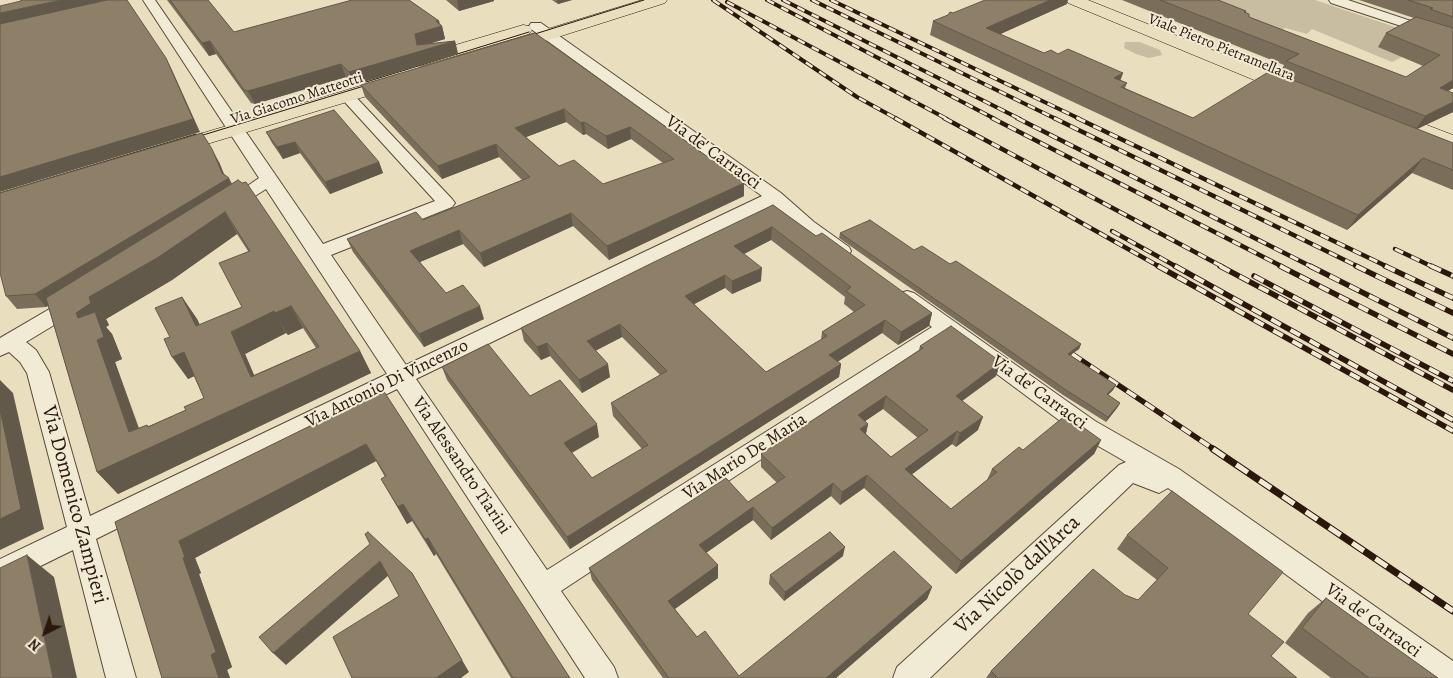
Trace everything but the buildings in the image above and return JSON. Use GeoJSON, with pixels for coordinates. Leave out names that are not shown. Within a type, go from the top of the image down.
{"type":"FeatureCollection","features":[{"type":"Feature","properties":{"kind":"main road","name":"Via Giacomo Matteotti"},"geometry":{"type":"LineString","coordinates":[[233,125],[347,96],[615,6],[659,0]]}},
{"type":"Feature","properties":{"kind":"main road","name":"Viale Pietro Pietramellara"},"geometry":{"type":"LineString","coordinates":[[1074,0],[1284,85],[1315,93],[1101,0]]}},
{"type":"Feature","properties":{"kind":"main road","name":"Via Giacomo Matteotti"},"geometry":{"type":"LineString","coordinates":[[152,149],[542,30]]}},
{"type":"Feature","properties":{"kind":"main road"},"geometry":{"type":"LineString","coordinates":[[1367,115],[1453,142]]}},
{"type":"Feature","properties":{"kind":"main road"},"geometry":{"type":"LineString","coordinates":[[1367,115],[1453,151]]}},
{"type":"Feature","properties":{"kind":"main road"},"geometry":{"type":"LineString","coordinates":[[1367,115],[1453,156]]}},
{"type":"Feature","properties":{"kind":"street","name":"Via Alessandro Tiarini"},"geometry":{"type":"LineString","coordinates":[[149,0],[603,678]]}},
{"type":"Feature","properties":{"kind":"street"},"geometry":{"type":"LineString","coordinates":[[1334,0],[1453,40]]}},
{"type":"Feature","properties":{"kind":"street","name":"Via de' Carracci"},"geometry":{"type":"LineString","coordinates":[[542,30],[775,197],[808,226],[860,264]]}},
{"type":"Feature","properties":{"kind":"street","name":"Via Giacomo Matteotti"},"geometry":{"type":"LineString","coordinates":[[319,254],[446,203],[347,96]]}},
{"type":"Feature","properties":{"kind":"street"},"geometry":{"type":"LineString","coordinates":[[208,218],[269,179]]}},
{"type":"Feature","properties":{"kind":"street","name":"Via Antonio Di Vincenzo"},"geometry":{"type":"LineString","coordinates":[[0,573],[775,197]]}},
{"type":"Feature","properties":{"kind":"street","name":"Via de' Carracci"},"geometry":{"type":"LineString","coordinates":[[892,287],[1093,432],[1170,476],[1452,678]]}},
{"type":"Feature","properties":{"kind":"street"},"geometry":{"type":"LineString","coordinates":[[6,345],[94,291]]}},
{"type":"Feature","properties":{"kind":"street","name":"Via Mario De Maria"},"geometry":{"type":"LineString","coordinates":[[543,588],[947,327]]}},
{"type":"Feature","properties":{"kind":"street","name":"Via Domenico Zampieri"},"geometry":{"type":"LineString","coordinates":[[6,345],[28,356],[38,372],[83,532],[121,678]]}},
{"type":"Feature","properties":{"kind":"street","name":"Via de' Carracci"},"geometry":{"type":"LineString","coordinates":[[1128,472],[1143,473],[1160,482],[1431,678]]}},
{"type":"Feature","properties":{"kind":"street","name":"Via Nicolò dall'Arca"},"geometry":{"type":"LineString","coordinates":[[908,678],[1128,472]]}},
{"type":"Feature","properties":{"kind":"shaded area"},"geometry":{"type":"Polygon","coordinates":[[[1186,0],[1315,0],[1398,28],[1402,57],[1392,62],[1312,29],[1307,34],[1285,28],[1275,36],[1186,0]]]}},
{"type":"Feature","properties":{"kind":"shaded area"},"geometry":{"type":"Polygon","coordinates":[[[1125,42],[1140,42],[1160,50],[1162,55],[1149,58],[1136,54],[1124,48],[1125,42]]]}},
{"type":"Feature","properties":{"kind":"tram line"},"geometry":{"type":"LineString","coordinates":[[522,38],[644,0]]}},
{"type":"Feature","properties":{"kind":"tram line"},"geometry":{"type":"LineString","coordinates":[[366,82],[529,32]]}},
{"type":"Feature","properties":{"kind":"tram line"},"geometry":{"type":"LineString","coordinates":[[190,139],[374,83]]}},
{"type":"Feature","properties":{"kind":"tram line"},"geometry":{"type":"LineString","coordinates":[[0,193],[196,134]]}},
{"type":"Feature","properties":{"kind":"railway"},"geometry":{"type":"LineString","coordinates":[[713,0],[857,97],[897,119]]}},
{"type":"Feature","properties":{"kind":"railway"},"geometry":{"type":"LineString","coordinates":[[767,0],[995,119]]}},
{"type":"Feature","properties":{"kind":"railway"},"geometry":{"type":"LineString","coordinates":[[783,0],[1020,119]]}},
{"type":"Feature","properties":{"kind":"railway"},"geometry":{"type":"LineString","coordinates":[[812,0],[1056,119]]}},
{"type":"Feature","properties":{"kind":"railway"},"geometry":{"type":"LineString","coordinates":[[831,0],[1080,119]]}},
{"type":"Feature","properties":{"kind":"railway"},"geometry":{"type":"LineString","coordinates":[[727,2],[947,119]]}},
{"type":"Feature","properties":{"kind":"railway"},"geometry":{"type":"LineString","coordinates":[[895,118],[1160,267]]}},
{"type":"Feature","properties":{"kind":"railway"},"geometry":{"type":"LineString","coordinates":[[944,118],[1223,267]]}},
{"type":"Feature","properties":{"kind":"railway"},"geometry":{"type":"LineString","coordinates":[[992,118],[1283,267]]}},
{"type":"Feature","properties":{"kind":"railway"},"geometry":{"type":"LineString","coordinates":[[1017,118],[1312,267]]}},
{"type":"Feature","properties":{"kind":"railway"},"geometry":{"type":"LineString","coordinates":[[1054,118],[1359,267]]}},
{"type":"Feature","properties":{"kind":"railway"},"geometry":{"type":"LineString","coordinates":[[1077,118],[1388,267]]}},
{"type":"Feature","properties":{"kind":"railway"},"geometry":{"type":"LineString","coordinates":[[1112,231],[1177,267]]}},
{"type":"Feature","properties":{"kind":"railway"},"geometry":{"type":"LineString","coordinates":[[1395,249],[1433,267]]}},
{"type":"Feature","properties":{"kind":"railway"},"geometry":{"type":"LineString","coordinates":[[1158,266],[1453,431]]}},
{"type":"Feature","properties":{"kind":"railway"},"geometry":{"type":"LineString","coordinates":[[1175,266],[1453,420]]}},
{"type":"Feature","properties":{"kind":"railway"},"geometry":{"type":"LineString","coordinates":[[1220,266],[1453,390]]}},
{"type":"Feature","properties":{"kind":"railway"},"geometry":{"type":"LineString","coordinates":[[1280,266],[1453,354]]}},
{"type":"Feature","properties":{"kind":"railway"},"geometry":{"type":"LineString","coordinates":[[1310,266],[1453,338]]}},
{"type":"Feature","properties":{"kind":"railway"},"geometry":{"type":"LineString","coordinates":[[1356,266],[1453,313]]}},
{"type":"Feature","properties":{"kind":"railway"},"geometry":{"type":"LineString","coordinates":[[1385,266],[1453,298]]}},
{"type":"Feature","properties":{"kind":"railway"},"geometry":{"type":"LineString","coordinates":[[1431,266],[1453,276]]}},
{"type":"Feature","properties":{"kind":"railway"},"geometry":{"type":"LineString","coordinates":[[1254,276],[1453,381]]}},
{"type":"Feature","properties":{"kind":"railway"},"geometry":{"type":"LineString","coordinates":[[1072,354],[1215,450]]}},
{"type":"Feature","properties":{"kind":"railway"},"geometry":{"type":"LineString","coordinates":[[1213,449],[1453,611]]}}]}
